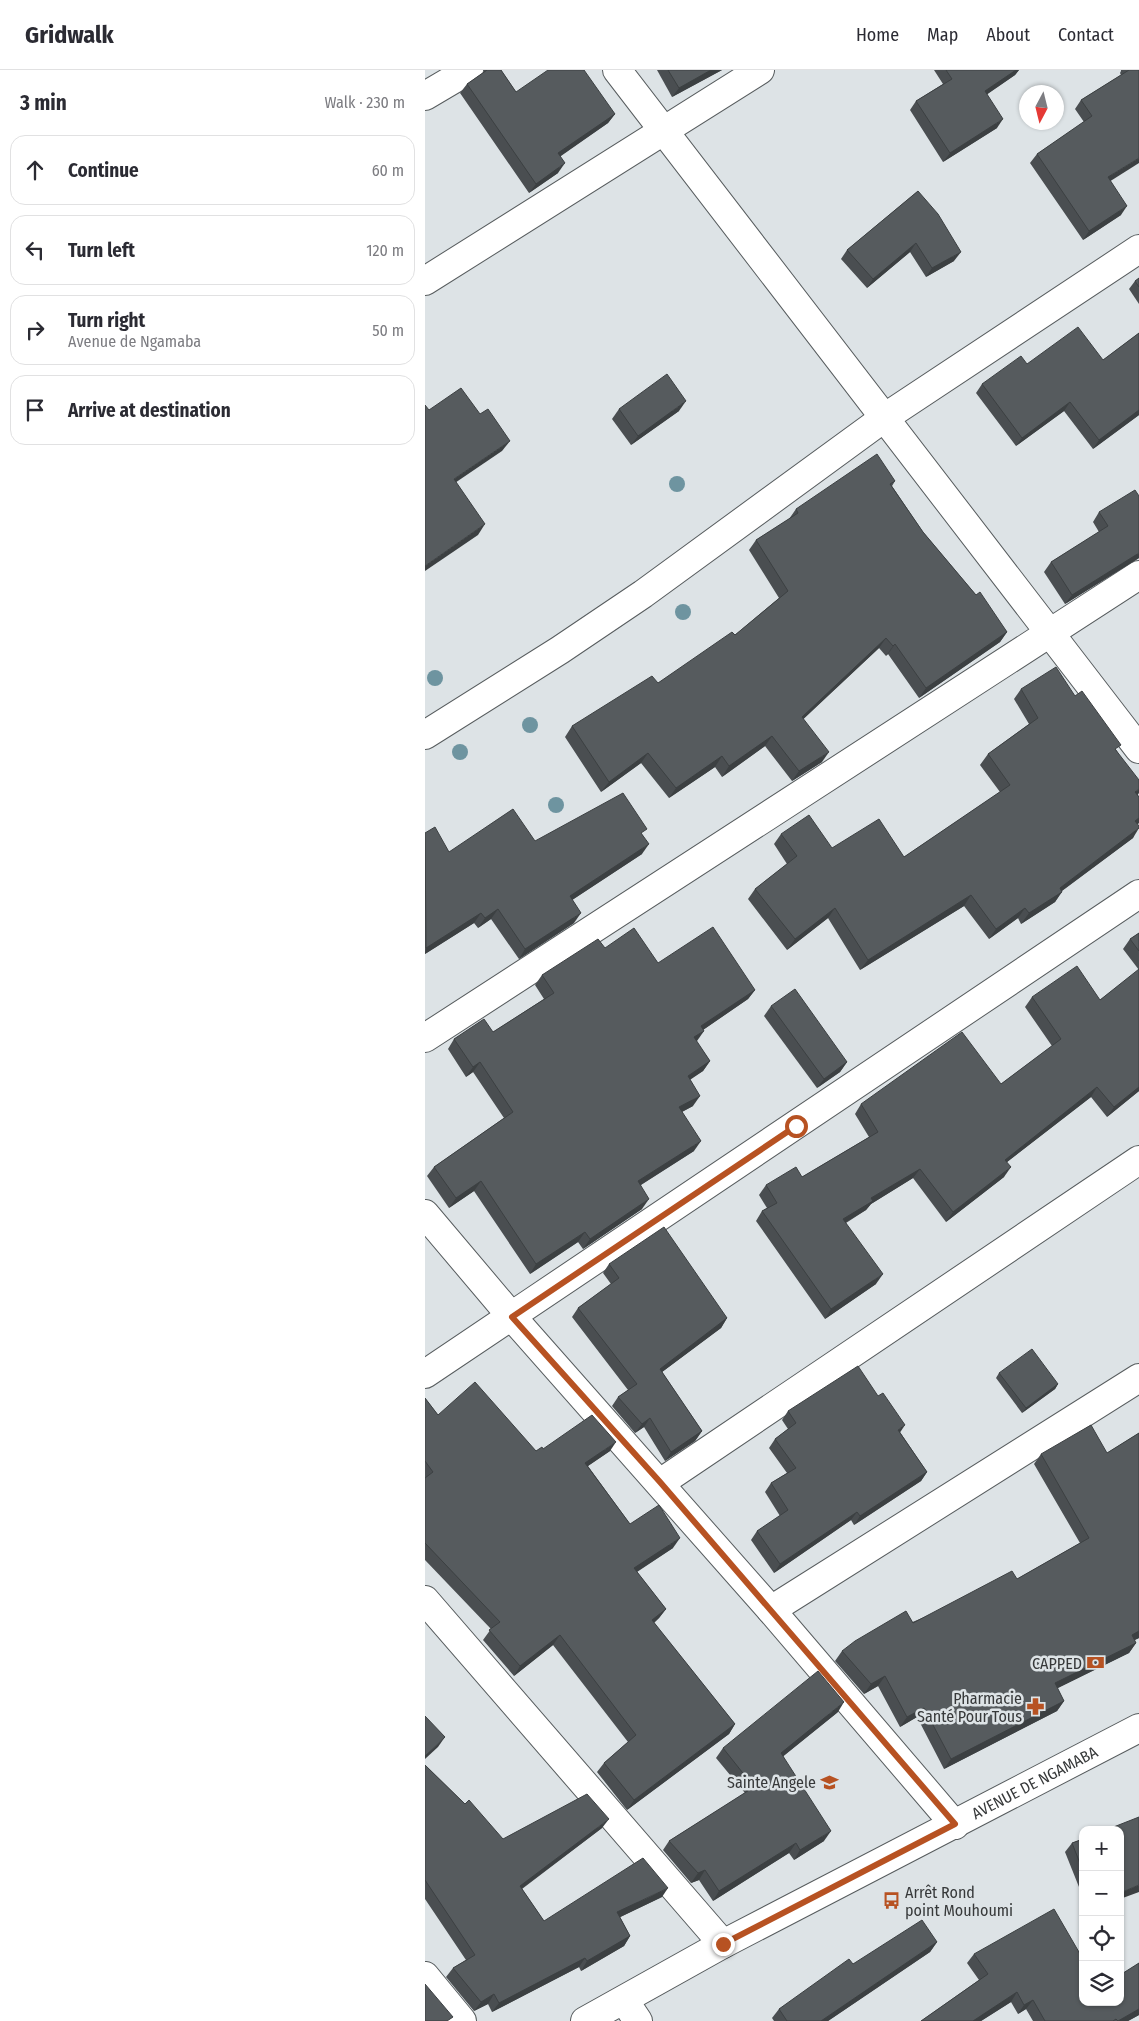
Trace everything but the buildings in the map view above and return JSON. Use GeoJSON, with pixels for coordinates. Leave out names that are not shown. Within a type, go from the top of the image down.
{"type":"FeatureCollection","features":[{"type":"Feature","properties":{"kind":"street"},"geometry":{"type":"LineString","coordinates":[[425,96],[469,70]]}},
{"type":"Feature","properties":{"kind":"street"},"geometry":{"type":"LineString","coordinates":[[617,70],[1139,749]]}},
{"type":"Feature","properties":{"kind":"street"},"geometry":{"type":"LineString","coordinates":[[425,281],[760,70]]}},
{"type":"Feature","properties":{"kind":"street"},"geometry":{"type":"LineString","coordinates":[[425,735],[560,650],[643,594],[884,418],[1139,249]]}},
{"type":"Feature","properties":{"kind":"street"},"geometry":{"type":"LineString","coordinates":[[425,1038],[1139,575]]}},
{"type":"Feature","properties":{"kind":"street"},"geometry":{"type":"LineString","coordinates":[[425,1374],[1139,894]]}},
{"type":"Feature","properties":{"kind":"street"},"geometry":{"type":"LineString","coordinates":[[660,1482],[1139,1160]]}},
{"type":"Feature","properties":{"kind":"street"},"geometry":{"type":"LineString","coordinates":[[425,1214],[512,1317],[660,1482],[955,1824]]}},
{"type":"Feature","properties":{"kind":"street"},"geometry":{"type":"LineString","coordinates":[[771,1610],[1139,1378]]}},
{"type":"Feature","properties":{"kind":"street"},"geometry":{"type":"LineString","coordinates":[[425,1600],[723,1944]]}},
{"type":"Feature","properties":{"kind":"street","name":"AVENUE DE NGAMABA"},"geometry":{"type":"LineString","coordinates":[[585,2021],[631,2011],[723,1944],[1139,1728]]}},
{"type":"Feature","properties":{"kind":"street"},"geometry":{"type":"LineString","coordinates":[[425,1976],[462,2021]]}},
{"type":"Feature","properties":{"kind":"place","name":"CAPPED"},"geometry":{"type":"Point","coordinates":[1096,1663]}},
{"type":"Feature","properties":{"kind":"place","name":"Pharmacie Santé Pour Tous"},"geometry":{"type":"Point","coordinates":[1036,1707]}},
{"type":"Feature","properties":{"kind":"place","name":"Sainte Angele"},"geometry":{"type":"Point","coordinates":[830,1782]}},
{"type":"Feature","properties":{"kind":"place","name":"Arrêt Rond point Mouhoumi"},"geometry":{"type":"Point","coordinates":[891,1901]}},
{"type":"Feature","properties":{"kind":"route"},"geometry":{"type":"LineString","coordinates":[[723,1944],[955,1824],[660,1482],[512,1317],[796,1126]]}}]}
